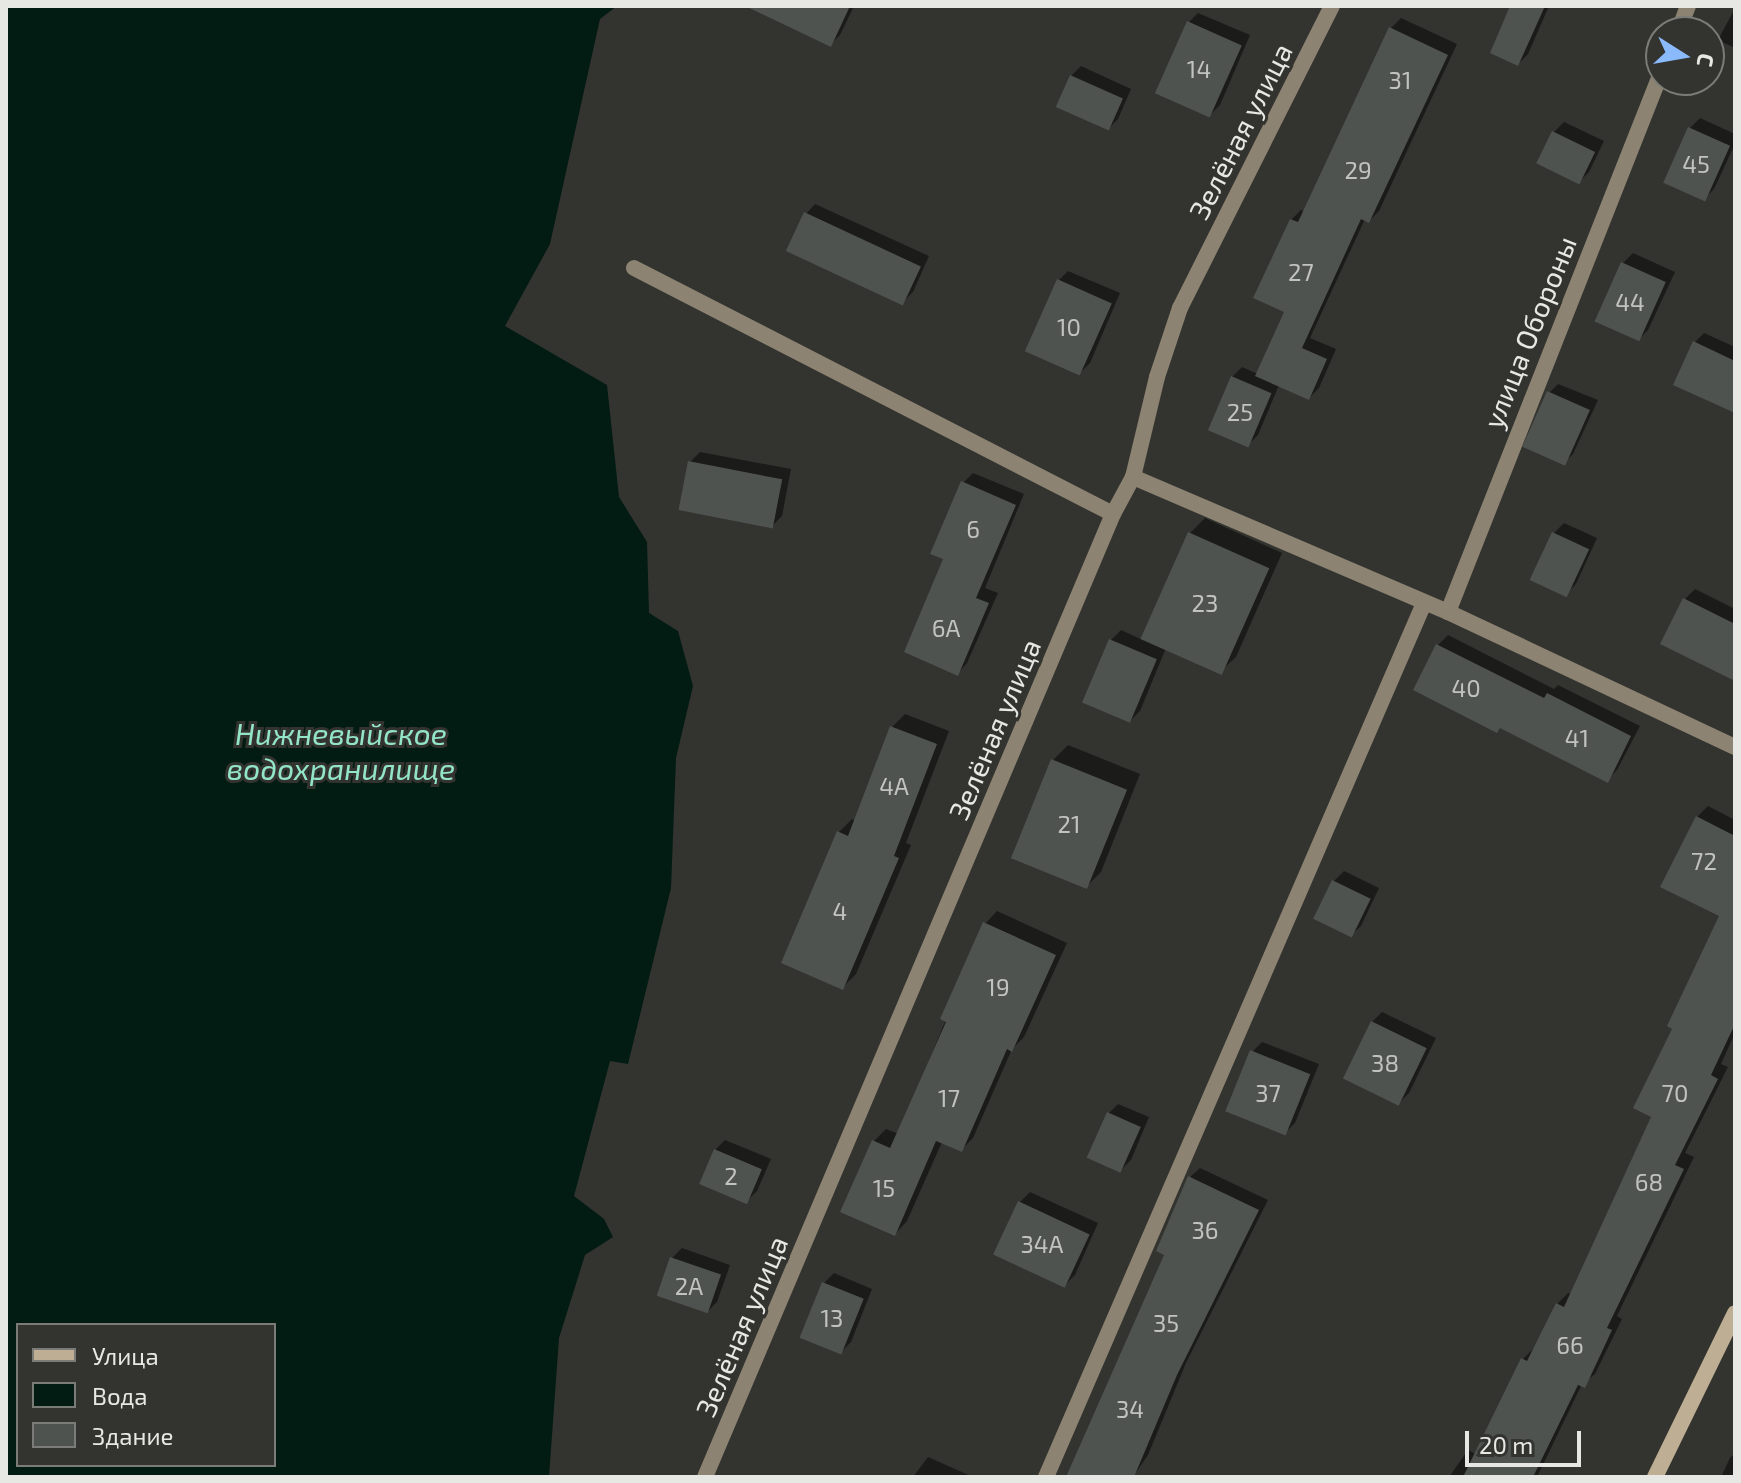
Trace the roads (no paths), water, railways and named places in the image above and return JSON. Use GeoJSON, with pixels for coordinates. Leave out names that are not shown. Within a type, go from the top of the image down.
{"type":"FeatureCollection","features":[{"type":"Feature","properties":{"kind":"street","name":"Зелёная улица"},"geometry":{"type":"LineString","coordinates":[[705,1477],[1113,514],[1133,477],[1157,377],[1180,308],[1332,6]]}},
{"type":"Feature","properties":{"kind":"street","name":"улица Обороны"},"geometry":{"type":"LineString","coordinates":[[1448,612],[1652,96]]}},
{"type":"Feature","properties":{"kind":"street"},"geometry":{"type":"LineString","coordinates":[[634,268],[1113,514]]}},
{"type":"Feature","properties":{"kind":"street"},"geometry":{"type":"LineString","coordinates":[[1133,477],[1448,612],[1735,747]]}},
{"type":"Feature","properties":{"kind":"street"},"geometry":{"type":"LineString","coordinates":[[1046,1477],[1424,603]]}},
{"type":"Feature","properties":{"kind":"street"},"geometry":{"type":"LineString","coordinates":[[1655,1477],[1735,1313]]}},
{"type":"Feature","properties":{"kind":"water","name":"Нижневыйское водохранилище"},"geometry":{"type":"Polygon","coordinates":[[[6,6],[617,6],[600,19],[550,244],[505,326],[607,385],[619,497],[647,542],[649,613],[678,631],[693,686],[676,758],[671,888],[628,1064],[610,1061],[574,1196],[604,1219],[613,1237],[585,1255],[559,1338],[549,1477],[6,1477],[6,6]]]}}]}
